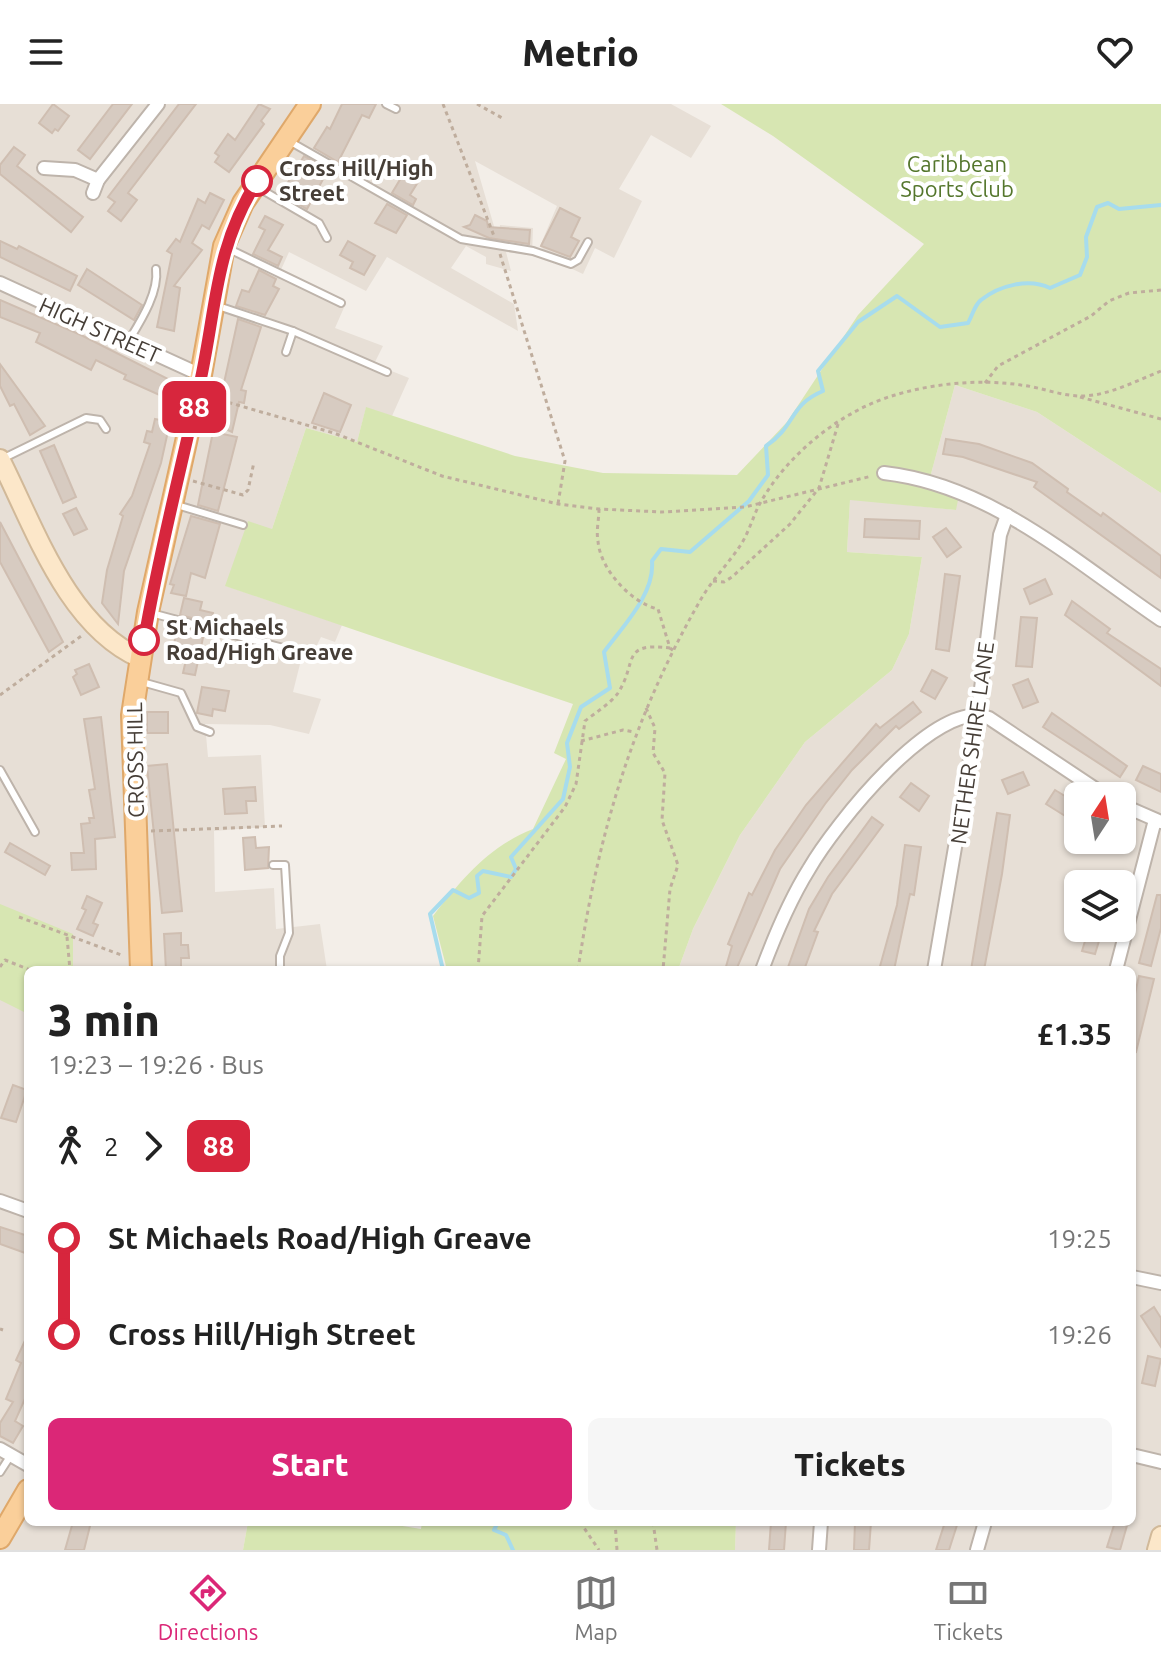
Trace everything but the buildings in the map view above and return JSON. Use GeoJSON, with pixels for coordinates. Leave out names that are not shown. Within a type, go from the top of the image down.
{"type":"FeatureCollection","features":[{"type":"Feature","properties":{"kind":"main road","name":"CROSS HILL"},"geometry":{"type":"LineString","coordinates":[[140,964],[132,715],[148,612],[199,385],[224,246],[254,186],[310,104]]}},
{"type":"Feature","properties":{"kind":"main road"},"geometry":{"type":"LineString","coordinates":[[0,1538],[24,1497]]}},
{"type":"Feature","properties":{"kind":"street"},"geometry":{"type":"LineString","coordinates":[[93,193],[98,180],[158,104]]}},
{"type":"Feature","properties":{"kind":"street"},"geometry":{"type":"LineString","coordinates":[[44,168],[75,170],[98,180]]}},
{"type":"Feature","properties":{"kind":"street","name":"HIGH STREET"},"geometry":{"type":"LineString","coordinates":[[0,283],[128,342],[199,385]]}},
{"type":"Feature","properties":{"kind":"street"},"geometry":{"type":"LineString","coordinates":[[0,459],[70,594],[94,628],[109,641],[140,658]]}},
{"type":"Feature","properties":{"kind":"street"},"geometry":{"type":"LineString","coordinates":[[884,473],[946,485],[1007,515],[1161,620]]}},
{"type":"Feature","properties":{"kind":"street","name":"NETHER SHIRE LANE"},"geometry":{"type":"LineString","coordinates":[[935,966],[978,713],[1000,535],[1007,515]]}},
{"type":"Feature","properties":{"kind":"street"},"geometry":{"type":"LineString","coordinates":[[764,966],[792,898],[810,865],[864,796],[947,721],[978,713],[999,723],[1085,782]]}},
{"type":"Feature","properties":{"kind":"street"},"geometry":{"type":"LineString","coordinates":[[1117,966],[1158,821],[1136,811]]}},
{"type":"Feature","properties":{"kind":"street"},"geometry":{"type":"LineString","coordinates":[[0,1201],[24,1210]]}},
{"type":"Feature","properties":{"kind":"street"},"geometry":{"type":"LineString","coordinates":[[1136,1278],[1161,1283]]}},
{"type":"Feature","properties":{"kind":"street"},"geometry":{"type":"LineString","coordinates":[[5,1452],[24,1463]]}},
{"type":"Feature","properties":{"kind":"street"},"geometry":{"type":"LineString","coordinates":[[1136,1456],[1161,1462]]}},
{"type":"Feature","properties":{"kind":"street"},"geometry":{"type":"LineString","coordinates":[[819,1550],[821,1526]]}},
{"type":"Feature","properties":{"kind":"street"},"geometry":{"type":"LineString","coordinates":[[977,1550],[984,1526]]}},
{"type":"Feature","properties":{"kind":"street"},"geometry":{"type":"LineString","coordinates":[[1157,1550],[1161,1536]]}},
{"type":"Feature","properties":{"kind":"lane"},"geometry":{"type":"LineString","coordinates":[[386,104],[396,109]]}},
{"type":"Feature","properties":{"kind":"lane"},"geometry":{"type":"LineString","coordinates":[[285,139],[461,239],[533,251],[571,264],[578,260],[588,242]]}},
{"type":"Feature","properties":{"kind":"lane"},"geometry":{"type":"LineString","coordinates":[[254,186],[319,223],[327,238]]}},
{"type":"Feature","properties":{"kind":"lane"},"geometry":{"type":"LineString","coordinates":[[224,246],[341,303]]}},
{"type":"Feature","properties":{"kind":"lane"},"geometry":{"type":"LineString","coordinates":[[128,342],[147,307],[156,269]]}},
{"type":"Feature","properties":{"kind":"lane"},"geometry":{"type":"LineString","coordinates":[[212,304],[293,331],[387,372]]}},
{"type":"Feature","properties":{"kind":"lane"},"geometry":{"type":"LineString","coordinates":[[286,352],[293,331]]}},
{"type":"Feature","properties":{"kind":"lane"},"geometry":{"type":"LineString","coordinates":[[0,459],[86,418],[100,420],[106,429]]}},
{"type":"Feature","properties":{"kind":"lane"},"geometry":{"type":"LineString","coordinates":[[172,504],[243,525]]}},
{"type":"Feature","properties":{"kind":"lane"},"geometry":{"type":"LineString","coordinates":[[148,612],[287,649]]}},
{"type":"Feature","properties":{"kind":"lane"},"geometry":{"type":"LineString","coordinates":[[136,680],[181,693],[197,727],[210,732]]}},
{"type":"Feature","properties":{"kind":"lane"},"geometry":{"type":"LineString","coordinates":[[0,770],[35,832]]}},
{"type":"Feature","properties":{"kind":"lane"},"geometry":{"type":"LineString","coordinates":[[273,865],[285,865],[289,933],[280,956],[280,966]]}},
{"type":"Feature","properties":{"kind":"lane"},"geometry":{"type":"LineString","coordinates":[[0,1472],[5,1452]]}},
{"type":"Feature","properties":{"kind":"path"},"geometry":{"type":"LineString","coordinates":[[443,104],[498,247],[565,461],[558,504]]}},
{"type":"Feature","properties":{"kind":"path"},"geometry":{"type":"LineString","coordinates":[[477,104],[504,119]]}},
{"type":"Feature","properties":{"kind":"path"},"geometry":{"type":"LineString","coordinates":[[985,383],[998,366],[1091,316],[1109,301],[1129,293],[1161,290]]}},
{"type":"Feature","properties":{"kind":"path"},"geometry":{"type":"LineString","coordinates":[[1079,396],[1114,389],[1161,371]]}},
{"type":"Feature","properties":{"kind":"path"},"geometry":{"type":"LineString","coordinates":[[579,966],[588,900],[612,800],[634,732],[713,581],[742,544],[759,505],[795,457],[839,420],[896,394],[958,383],[1020,384],[1079,396],[1161,419]]}},
{"type":"Feature","properties":{"kind":"path"},"geometry":{"type":"LineString","coordinates":[[199,385],[442,476],[558,504],[662,512],[745,507],[884,473]]}},
{"type":"Feature","properties":{"kind":"path"},"geometry":{"type":"LineString","coordinates":[[713,581],[724,582],[732,577],[790,524],[819,488],[839,420]]}},
{"type":"Feature","properties":{"kind":"path"},"geometry":{"type":"LineString","coordinates":[[179,477],[243,495],[248,490],[254,462]]}},
{"type":"Feature","properties":{"kind":"path"},"geometry":{"type":"LineString","coordinates":[[599,509],[597,543],[620,586],[642,605],[658,609],[670,648]]}},
{"type":"Feature","properties":{"kind":"path"},"geometry":{"type":"LineString","coordinates":[[0,695],[94,628]]}},
{"type":"Feature","properties":{"kind":"path"},"geometry":{"type":"LineString","coordinates":[[478,966],[482,916],[565,807],[576,784],[585,721],[618,694],[631,654],[646,645],[674,651]]}},
{"type":"Feature","properties":{"kind":"path"},"geometry":{"type":"LineString","coordinates":[[646,708],[655,728],[653,753],[665,773],[662,820],[678,865],[670,889],[663,966]]}},
{"type":"Feature","properties":{"kind":"path"},"geometry":{"type":"LineString","coordinates":[[581,741],[623,730],[634,732]]}},
{"type":"Feature","properties":{"kind":"path"},"geometry":{"type":"LineString","coordinates":[[136,832],[282,826]]}},
{"type":"Feature","properties":{"kind":"path"},"geometry":{"type":"LineString","coordinates":[[19,917],[140,964]]}},
{"type":"Feature","properties":{"kind":"path"},"geometry":{"type":"LineString","coordinates":[[67,937],[70,966]]}},
{"type":"Feature","properties":{"kind":"path"},"geometry":{"type":"LineString","coordinates":[[0,967],[5,960],[24,968]]}},
{"type":"Feature","properties":{"kind":"path"},"geometry":{"type":"LineString","coordinates":[[583,1526],[599,1550]]}},
{"type":"Feature","properties":{"kind":"path"},"geometry":{"type":"LineString","coordinates":[[615,1526],[617,1550]]}},
{"type":"Feature","properties":{"kind":"path"},"geometry":{"type":"LineString","coordinates":[[654,1526],[657,1550]]}},
{"type":"Feature","properties":{"kind":"shaded area"},"geometry":{"type":"Polygon","coordinates":[[[0,104],[671,104],[711,126],[691,158],[651,135],[619,189],[642,201],[614,258],[595,248],[583,274],[553,260],[540,246],[557,206],[475,161],[498,240],[500,225],[533,228],[532,255],[506,252],[511,271],[486,264],[486,257],[466,246],[451,268],[514,304],[518,331],[387,257],[366,291],[289,252],[280,272],[346,303],[335,328],[383,346],[374,364],[409,378],[392,416],[366,408],[357,442],[306,428],[272,529],[226,586],[342,625],[335,642],[321,637],[309,661],[301,660],[293,692],[321,699],[309,734],[270,725],[205,724],[208,757],[261,755],[265,827],[214,831],[215,892],[274,888],[276,929],[320,924],[326,966],[24,966],[24,1526],[247,1526],[243,1550],[0,1550],[0,104]]]}},
{"type":"Feature","properties":{"kind":"shaded area"},"geometry":{"type":"Polygon","coordinates":[[[955,385],[1037,412],[1161,493],[1161,1550],[735,1550],[736,1526],[1136,1526],[1136,966],[679,966],[693,929],[740,835],[805,742],[892,670],[909,634],[922,557],[847,552],[850,499],[956,510],[928,485],[955,385]]]}},
{"type":"Feature","properties":{"kind":"green space","name":"Caribbean Sports Club"},"geometry":{"type":"Polygon","coordinates":[[[721,104],[1161,104],[1161,493],[1037,412],[955,385],[928,485],[958,500],[956,510],[850,500],[847,552],[922,557],[909,634],[892,670],[805,742],[740,835],[693,929],[679,966],[446,966],[433,916],[489,854],[533,829],[566,759],[554,753],[573,704],[225,586],[248,521],[272,529],[306,428],[357,442],[366,407],[515,456],[603,473],[737,475],[787,422],[858,315],[924,244],[773,136],[721,104]]]}},
{"type":"Feature","properties":{"kind":"green space"},"geometry":{"type":"Polygon","coordinates":[[[0,904],[73,934],[73,966],[24,966],[24,1012],[0,1000],[0,904]]]}},
{"type":"Feature","properties":{"kind":"green space"},"geometry":{"type":"Polygon","coordinates":[[[247,1526],[403,1526],[421,1529],[421,1526],[736,1526],[735,1550],[243,1550],[247,1526]]]}},
{"type":"Feature","properties":{"kind":"waterway"},"geometry":{"type":"LineString","coordinates":[[442,966],[430,914],[453,890],[469,898],[479,893],[477,876],[483,871],[511,877],[516,869],[511,857],[563,799],[570,767],[567,743],[581,707],[610,688],[604,652],[643,597],[652,573],[652,561],[661,549],[690,552],[749,501],[768,475],[766,446],[783,431],[804,403],[823,391],[818,371],[858,322],[897,296],[940,327],[968,323],[979,302],[997,290],[1024,283],[1050,288],[1080,275],[1087,257],[1086,237],[1097,207],[1108,203],[1119,209],[1161,205]]}},
{"type":"Feature","properties":{"kind":"waterway"},"geometry":{"type":"LineString","coordinates":[[496,1526],[494,1530],[506,1535],[513,1550]]}},
{"type":"Feature","properties":{"kind":"bus line","name":"88"},"geometry":{"type":"LineString","coordinates":[[144,640],[201,375],[220,260],[243,203],[257,181]]}},
{"type":"Feature","properties":{"kind":"place","name":"Cross Hill/High Street"},"geometry":{"type":"Point","coordinates":[257,181]}},
{"type":"Feature","properties":{"kind":"place","name":"St Michaels Road/High Greave"},"geometry":{"type":"Point","coordinates":[144,640]}}]}
